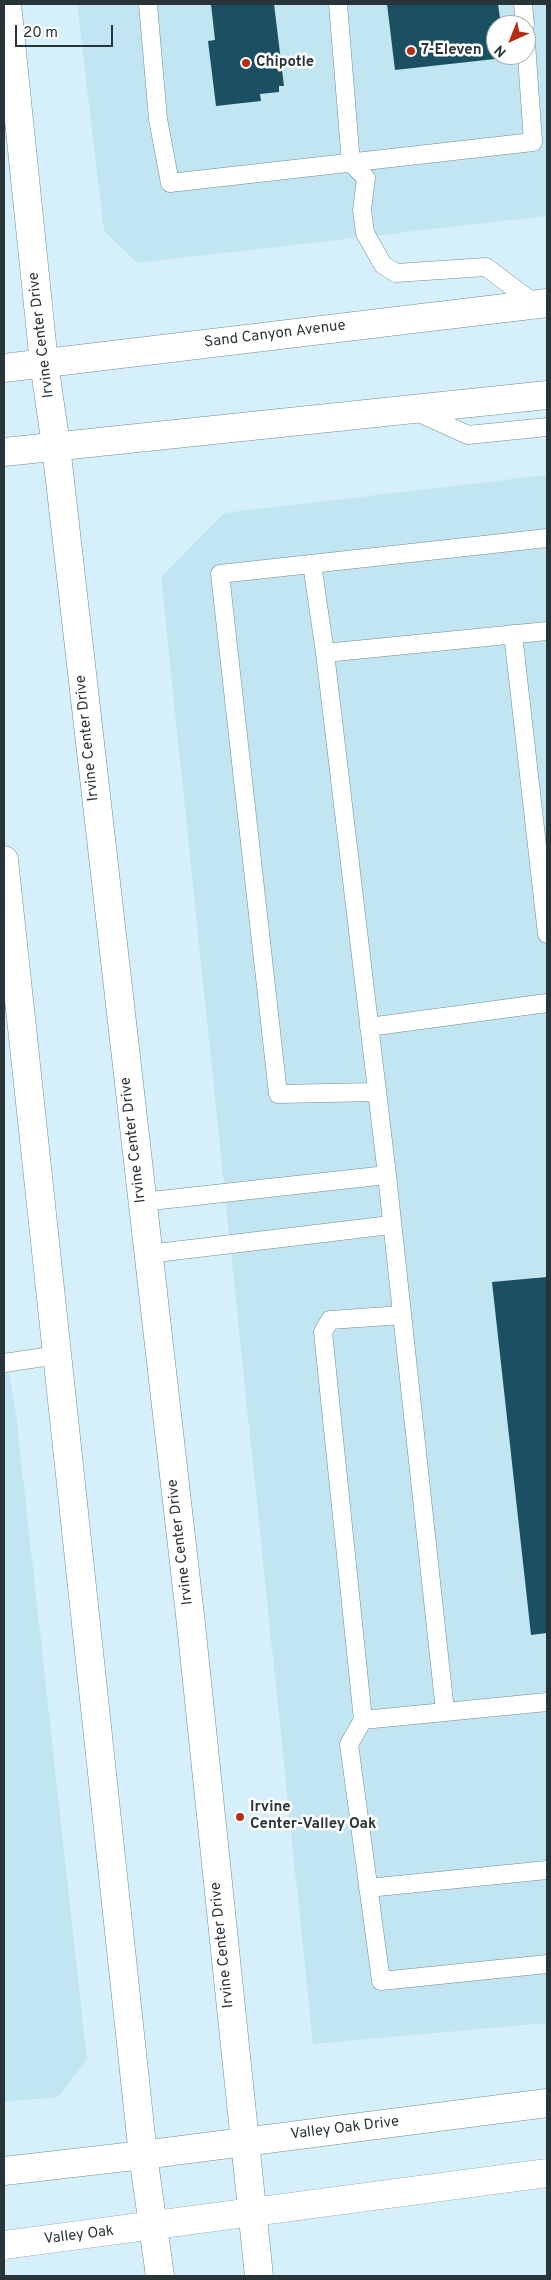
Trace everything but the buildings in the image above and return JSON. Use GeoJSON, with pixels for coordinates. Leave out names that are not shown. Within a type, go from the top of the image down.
{"type":"FeatureCollection","features":[{"type":"Feature","properties":{"kind":"main road","name":"Irvine Center Drive"},"geometry":{"type":"LineString","coordinates":[[7,4],[44,363],[56,446],[191,1624],[258,2276]]}},
{"type":"Feature","properties":{"kind":"main road","name":"Sand Canyon Avenue"},"geometry":{"type":"LineString","coordinates":[[4,368],[541,303]]}},
{"type":"Feature","properties":{"kind":"main road"},"geometry":{"type":"LineString","coordinates":[[4,452],[547,395]]}},
{"type":"Feature","properties":{"kind":"main road"},"geometry":{"type":"LineString","coordinates":[[4,860],[143,2155],[160,2276]]}},
{"type":"Feature","properties":{"kind":"main road","name":"Valley Oak Drive"},"geometry":{"type":"LineString","coordinates":[[143,2155],[547,2103]]}},
{"type":"Feature","properties":{"kind":"main road"},"geometry":{"type":"LineString","coordinates":[[4,2171],[143,2155]]}},
{"type":"Feature","properties":{"kind":"main road"},"geometry":{"type":"LineString","coordinates":[[154,2226],[251,2211],[547,2173]]}},
{"type":"Feature","properties":{"kind":"main road","name":"Valley Oak"},"geometry":{"type":"LineString","coordinates":[[4,2245],[154,2226]]}},
{"type":"Feature","properties":{"kind":"lane"},"geometry":{"type":"LineString","coordinates":[[148,4],[158,119],[170,184],[533,142],[528,65]]}},
{"type":"Feature","properties":{"kind":"lane"},"geometry":{"type":"LineString","coordinates":[[338,4],[351,164],[366,178],[362,210],[366,233],[383,264],[396,272],[486,267],[541,303]]}},
{"type":"Feature","properties":{"kind":"lane"},"geometry":{"type":"LineString","coordinates":[[410,409],[468,435],[547,427]]}},
{"type":"Feature","properties":{"kind":"lane"},"geometry":{"type":"LineString","coordinates":[[377,1092],[278,1094],[220,574],[547,538]]}},
{"type":"Feature","properties":{"kind":"lane"},"geometry":{"type":"LineString","coordinates":[[312,564],[325,652],[387,1175],[446,1712]]}},
{"type":"Feature","properties":{"kind":"lane"},"geometry":{"type":"LineString","coordinates":[[325,652],[547,631]]}},
{"type":"Feature","properties":{"kind":"lane"},"geometry":{"type":"LineString","coordinates":[[513,634],[547,934]]}},
{"type":"Feature","properties":{"kind":"lane"},"geometry":{"type":"LineString","coordinates":[[369,1027],[547,1003]]}},
{"type":"Feature","properties":{"kind":"lane"},"geometry":{"type":"LineString","coordinates":[[142,1202],[387,1175]]}},
{"type":"Feature","properties":{"kind":"lane"},"geometry":{"type":"LineString","coordinates":[[148,1254],[391,1225]]}},
{"type":"Feature","properties":{"kind":"lane"},"geometry":{"type":"LineString","coordinates":[[402,1315],[330,1320],[323,1332],[363,1720],[349,1744],[381,1981],[547,1964]]}},
{"type":"Feature","properties":{"kind":"lane"},"geometry":{"type":"LineString","coordinates":[[4,1363],[58,1355]]}},
{"type":"Feature","properties":{"kind":"lane"},"geometry":{"type":"LineString","coordinates":[[363,1720],[547,1702]]}},
{"type":"Feature","properties":{"kind":"lane"},"geometry":{"type":"LineString","coordinates":[[368,1888],[547,1870]]}},
{"type":"Feature","properties":{"kind":"shaded area"},"geometry":{"type":"Polygon","coordinates":[[[77,4],[547,4],[547,216],[137,263],[104,231],[77,4]]]}},
{"type":"Feature","properties":{"kind":"shaded area"},"geometry":{"type":"Polygon","coordinates":[[[547,475],[547,2023],[313,2044],[161,577],[224,513],[547,475]]]}},
{"type":"Feature","properties":{"kind":"shaded area"},"geometry":{"type":"Polygon","coordinates":[[[4,1343],[16,1414],[87,2060],[58,2097],[4,2102],[4,1343]]]}},
{"type":"Feature","properties":{"kind":"place","name":"7-Eleven"},"geometry":{"type":"Point","coordinates":[411,51]}},
{"type":"Feature","properties":{"kind":"place","name":"Chipotle"},"geometry":{"type":"Point","coordinates":[246,63]}},
{"type":"Feature","properties":{"kind":"place","name":"Irvine Center-Valley Oak"},"geometry":{"type":"Point","coordinates":[240,1817]}}]}
